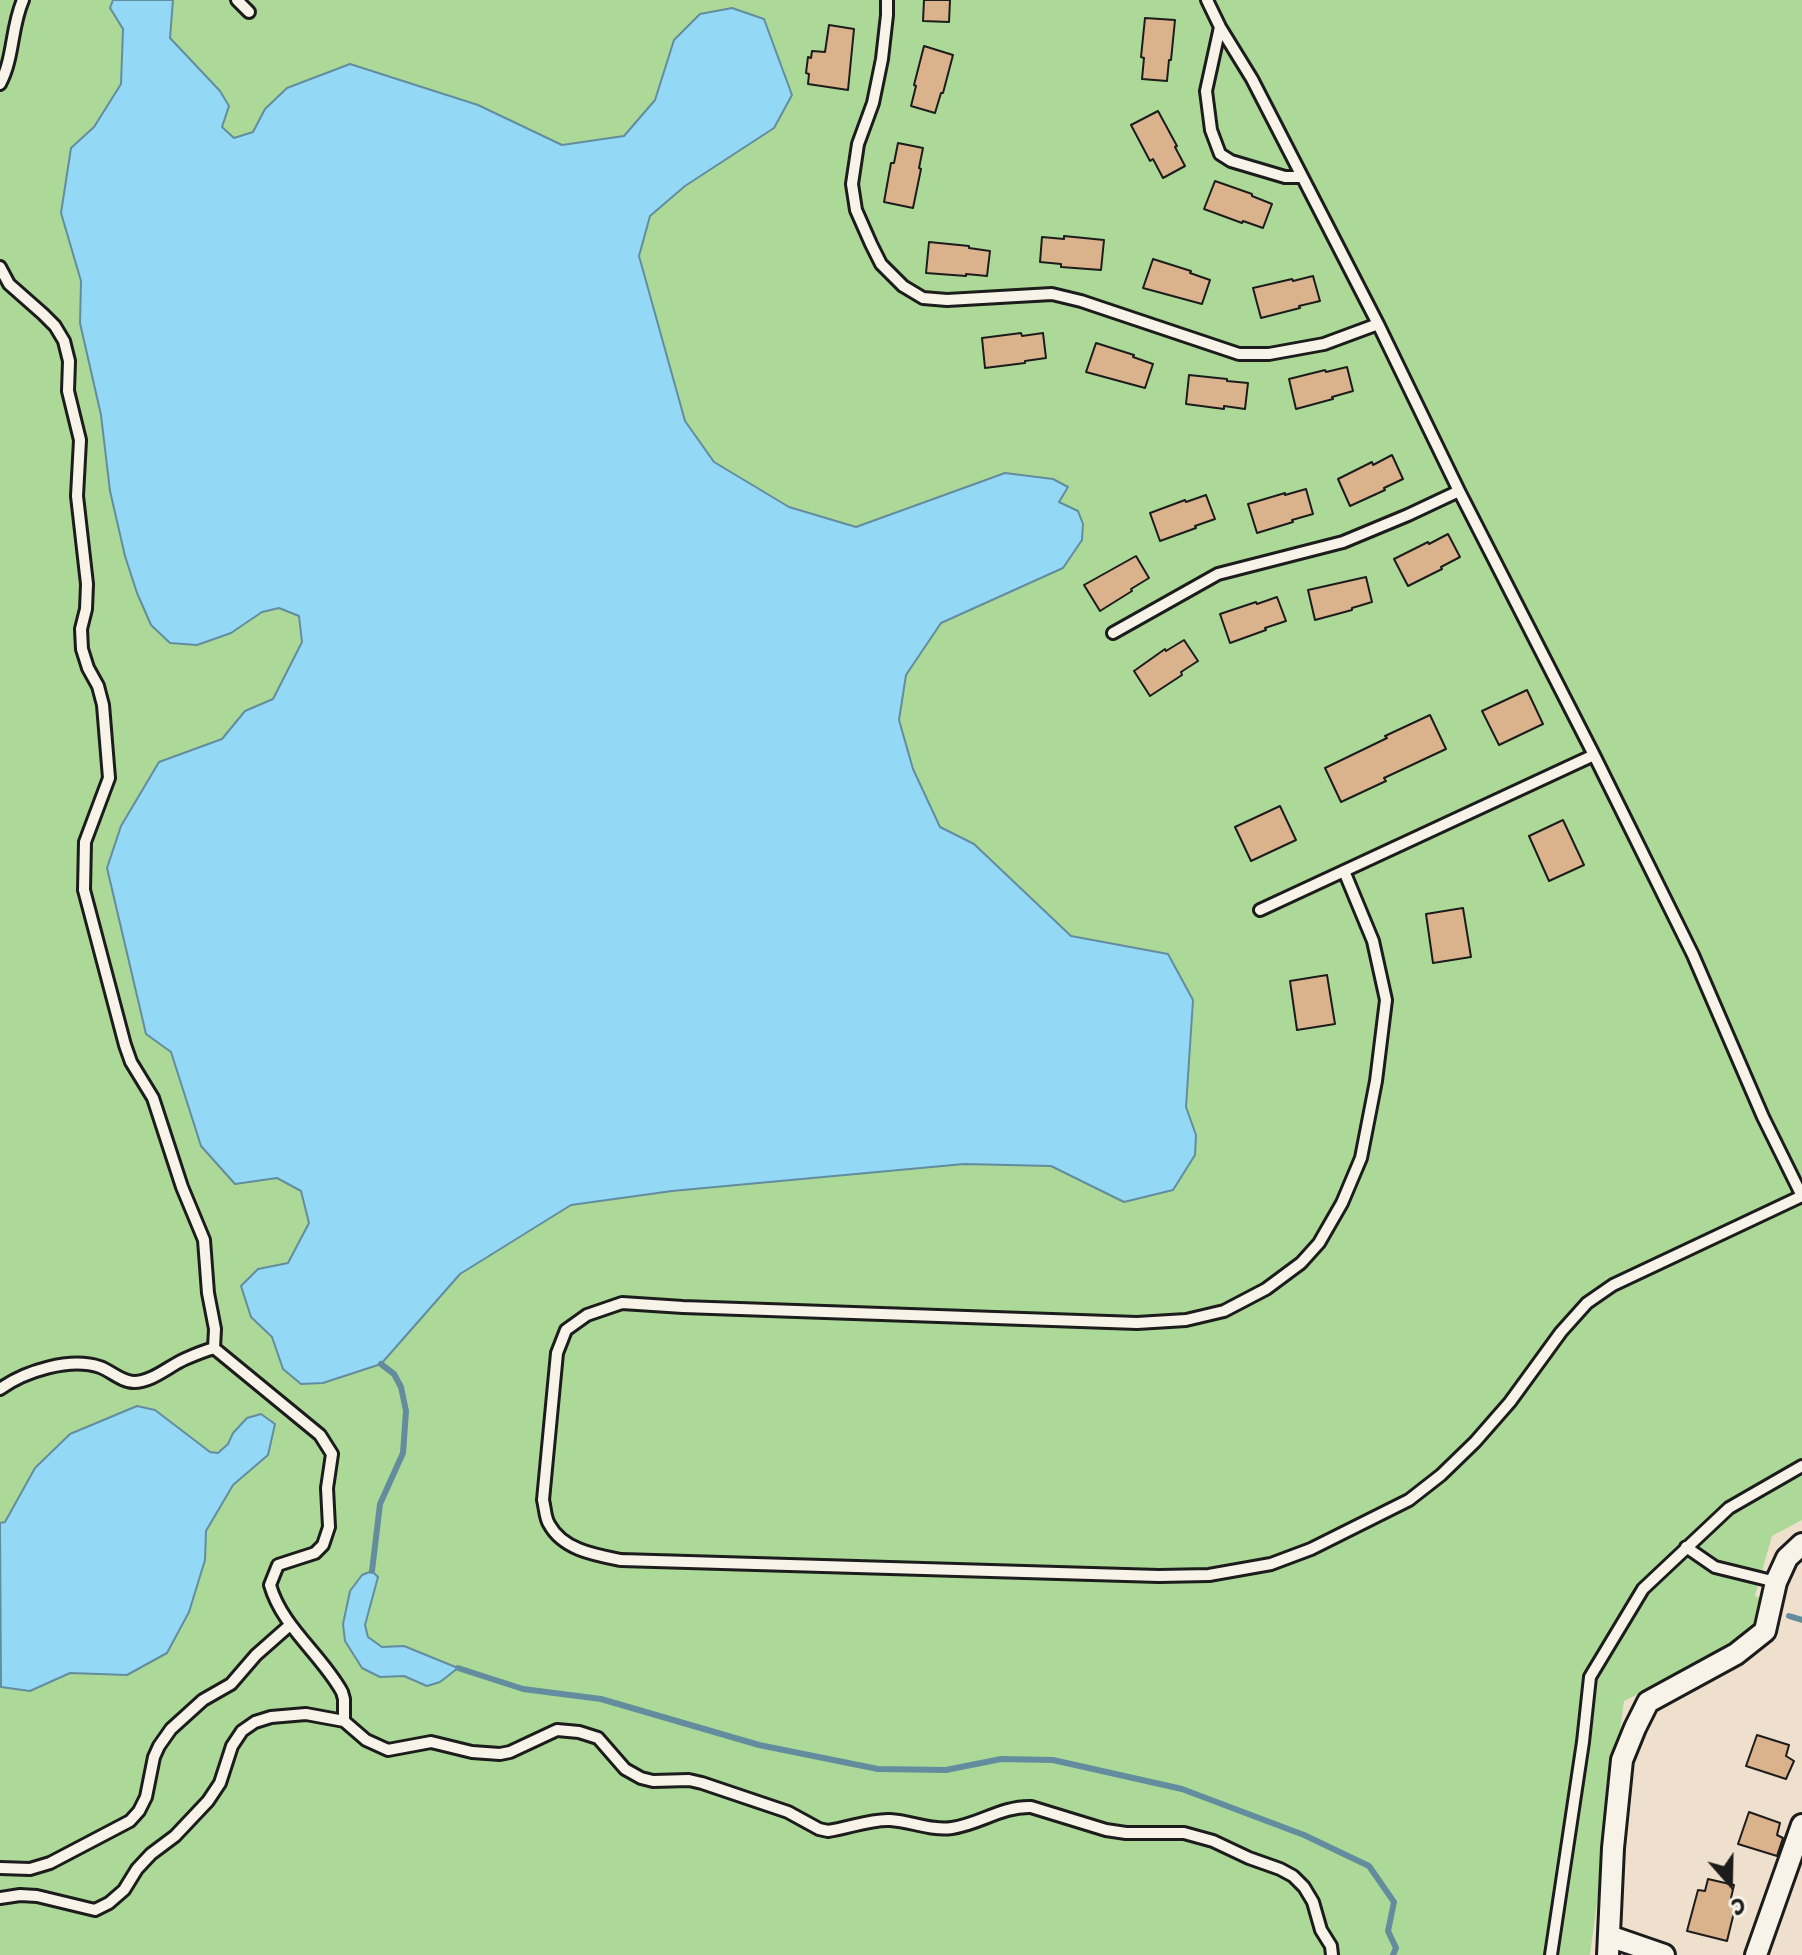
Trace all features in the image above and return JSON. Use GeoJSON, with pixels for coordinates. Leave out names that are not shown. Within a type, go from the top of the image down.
{"type":"FeatureCollection","features":[{"type":"Feature","properties":{"kind":"street"},"geometry":{"type":"LineString","coordinates":[[1664,1955],[1608,1946],[1622,1760],[1648,1702],[1736,1654],[1765,1631],[1776,1582],[1787,1558],[1802,1544]]}},
{"type":"Feature","properties":{"kind":"street"},"geometry":{"type":"LineString","coordinates":[[1756,1955],[1802,1825]]}},
{"type":"Feature","properties":{"kind":"lane"},"geometry":{"type":"LineString","coordinates":[[0,84],[6,73],[16,16],[23,0]]}},
{"type":"Feature","properties":{"kind":"lane"},"geometry":{"type":"LineString","coordinates":[[237,0],[249,12]]}},
{"type":"Feature","properties":{"kind":"lane"},"geometry":{"type":"LineString","coordinates":[[887,0],[882,59],[873,103],[858,144],[852,184],[856,210],[867,237],[881,264],[903,286],[923,298],[947,300],[1052,294],[1239,354],[1269,354],[1324,344],[1378,324]]}},
{"type":"Feature","properties":{"kind":"lane"},"geometry":{"type":"LineString","coordinates":[[1207,0],[1252,79],[1378,324],[1459,491],[1594,755],[1693,955],[1763,1117],[1802,1196],[1613,1285],[1587,1303],[1561,1332],[1510,1402],[1441,1475],[1396,1507],[1311,1549],[1271,1564],[1209,1575],[1159,1576],[621,1560],[590,1554],[564,1542],[548,1523],[543,1500],[557,1353],[566,1330],[587,1315],[622,1303],[1121,1323],[1186,1320],[1224,1311],[1266,1289],[1301,1263],[1319,1243],[1342,1203],[1361,1158],[1376,1081],[1386,1000],[1373,941],[1344,871]]}},
{"type":"Feature","properties":{"kind":"lane"},"geometry":{"type":"LineString","coordinates":[[1220,27],[1206,91],[1211,130],[1220,154],[1231,161],[1285,177],[1302,177]]}},
{"type":"Feature","properties":{"kind":"lane"},"geometry":{"type":"LineString","coordinates":[[0,267],[9,284],[55,326],[64,341],[69,361],[68,391],[80,440],[77,496],[87,584],[81,629],[82,649],[103,705],[109,778],[85,842],[84,890],[125,1045],[131,1062],[153,1098],[182,1187],[204,1240],[208,1293],[215,1329],[214,1348]]}},
{"type":"Feature","properties":{"kind":"lane"},"geometry":{"type":"LineString","coordinates":[[1113,633],[1218,574],[1343,542],[1459,491]]}},
{"type":"Feature","properties":{"kind":"lane"},"geometry":{"type":"LineString","coordinates":[[1260,910],[1594,755]]}},
{"type":"Feature","properties":{"kind":"lane"},"geometry":{"type":"LineString","coordinates":[[0,1389],[32,1372],[73,1364],[90,1364],[132,1382],[144,1380],[214,1348]]}},
{"type":"Feature","properties":{"kind":"lane"},"geometry":{"type":"LineString","coordinates":[[214,1348],[320,1435],[332,1454],[327,1488],[329,1527],[323,1545],[315,1553],[278,1565],[270,1585],[290,1625],[337,1683],[344,1699],[344,1721]]}},
{"type":"Feature","properties":{"kind":"lane"},"geometry":{"type":"LineString","coordinates":[[1551,1955],[1590,1677],[1643,1589],[1729,1508],[1802,1466]]}},
{"type":"Feature","properties":{"kind":"lane"},"geometry":{"type":"LineString","coordinates":[[1686,1547],[1715,1567],[1776,1582]]}},
{"type":"Feature","properties":{"kind":"lane"},"geometry":{"type":"LineString","coordinates":[[0,1868],[30,1869],[50,1863],[130,1821],[146,1797],[154,1757],[171,1729],[203,1700],[231,1684],[256,1655],[290,1625]]}},
{"type":"Feature","properties":{"kind":"lane"},"geometry":{"type":"LineString","coordinates":[[0,1898],[37,1896],[95,1910],[109,1903],[124,1890],[151,1854],[175,1836],[208,1801],[220,1783],[232,1746],[242,1731],[255,1722],[271,1717],[306,1714],[344,1721],[366,1740],[388,1750],[431,1742],[472,1752],[500,1754],[557,1730],[579,1732],[598,1738],[625,1769],[641,1778],[702,1783],[788,1812],[828,1831],[884,1820],[905,1821],[938,1829],[950,1828],[964,1826],[1004,1810],[1031,1807],[1106,1830],[1184,1833],[1213,1841],[1293,1876],[1313,1902],[1332,1955]]}},
{"type":"Feature","properties":{"kind":"green space"},"geometry":{"type":"Polygon","coordinates":[[[0,0],[1802,0],[1802,1520],[1772,1536],[1755,1596],[1762,1599],[1758,1623],[1739,1645],[1624,1701],[1590,1955],[0,1955],[0,0]]]}},
{"type":"Feature","properties":{"kind":"water"},"geometry":{"type":"Polygon","coordinates":[[[113,0],[173,0],[170,38],[220,91],[229,106],[222,127],[234,138],[253,132],[265,109],[287,88],[350,64],[478,105],[562,145],[624,136],[655,100],[674,40],[700,14],[732,8],[764,19],[792,95],[774,128],[685,186],[650,216],[639,256],[685,421],[714,462],[789,507],[856,527],[1005,473],[1053,479],[1068,487],[1059,502],[1078,511],[1083,524],[1082,540],[1063,568],[941,623],[906,675],[899,720],[913,769],[940,827],[974,844],[1071,936],[1168,954],[1193,1000],[1186,1107],[1196,1135],[1195,1155],[1173,1190],[1124,1202],[1051,1166],[964,1164],[672,1191],[571,1205],[460,1274],[381,1364],[323,1383],[301,1384],[283,1369],[272,1337],[251,1317],[241,1286],[258,1269],[288,1263],[309,1223],[301,1191],[277,1178],[235,1184],[201,1146],[171,1052],[146,1034],[107,868],[121,826],[159,762],[222,739],[245,711],[273,699],[302,642],[299,616],[279,608],[262,612],[231,633],[197,645],[170,643],[151,625],[125,556],[110,491],[101,415],[80,323],[81,281],[61,213],[71,148],[94,127],[121,84],[123,29],[110,8],[113,0]]]}},
{"type":"Feature","properties":{"kind":"water"},"geometry":{"type":"Polygon","coordinates":[[[137,1406],[155,1410],[210,1452],[218,1453],[247,1418],[261,1414],[275,1424],[268,1455],[233,1485],[206,1531],[205,1560],[189,1612],[167,1653],[127,1675],[70,1673],[30,1691],[1,1687],[0,1523],[5,1522],[35,1468],[70,1434],[137,1406]]]}},
{"type":"Feature","properties":{"kind":"water"},"geometry":{"type":"Polygon","coordinates":[[[372,1571],[378,1577],[365,1625],[368,1637],[382,1647],[404,1646],[458,1668],[440,1682],[427,1686],[404,1676],[380,1677],[362,1668],[345,1641],[343,1624],[350,1591],[362,1575],[372,1571]]]}},
{"type":"Feature","properties":{"kind":"building"},"geometry":{"type":"Polygon","coordinates":[[[924,0],[950,0],[949,22],[923,21],[924,0]]]}},
{"type":"Feature","properties":{"kind":"building"},"geometry":{"type":"Polygon","coordinates":[[[1145,18],[1175,20],[1167,81],[1142,79],[1145,18]]]}},
{"type":"Feature","properties":{"kind":"building"},"geometry":{"type":"Polygon","coordinates":[[[829,25],[854,29],[848,90],[808,84],[808,57],[811,58],[812,51],[825,52],[829,25]]]}},
{"type":"Feature","properties":{"kind":"building"},"geometry":{"type":"Polygon","coordinates":[[[924,46],[953,55],[935,113],[911,106],[924,46]]]}},
{"type":"Feature","properties":{"kind":"building"},"geometry":{"type":"Polygon","coordinates":[[[1158,111],[1185,166],[1163,178],[1131,125],[1158,111]]]}},
{"type":"Feature","properties":{"kind":"building"},"geometry":{"type":"Polygon","coordinates":[[[898,143],[923,148],[913,208],[884,202],[898,143]]]}},
{"type":"Feature","properties":{"kind":"building"},"geometry":{"type":"Polygon","coordinates":[[[1215,181],[1272,204],[1263,228],[1204,209],[1215,181]]]}},
{"type":"Feature","properties":{"kind":"building"},"geometry":{"type":"Polygon","coordinates":[[[1064,236],[1104,240],[1101,270],[1040,262],[1042,237],[1064,239],[1064,236]]]}},
{"type":"Feature","properties":{"kind":"building"},"geometry":{"type":"Polygon","coordinates":[[[929,242],[990,251],[987,276],[926,273],[929,242]]]}},
{"type":"Feature","properties":{"kind":"building"},"geometry":{"type":"Polygon","coordinates":[[[1153,259],[1210,280],[1202,304],[1143,288],[1153,259]]]}},
{"type":"Feature","properties":{"kind":"building"},"geometry":{"type":"Polygon","coordinates":[[[1313,276],[1320,301],[1261,318],[1253,288],[1313,276]]]}},
{"type":"Feature","properties":{"kind":"building"},"geometry":{"type":"Polygon","coordinates":[[[1021,333],[1022,336],[1043,333],[1046,358],[985,368],[982,338],[1021,333]]]}},
{"type":"Feature","properties":{"kind":"building"},"geometry":{"type":"Polygon","coordinates":[[[1096,343],[1153,364],[1145,388],[1086,372],[1096,343]]]}},
{"type":"Feature","properties":{"kind":"building"},"geometry":{"type":"Polygon","coordinates":[[[1347,367],[1353,391],[1296,409],[1289,379],[1347,367]]]}},
{"type":"Feature","properties":{"kind":"building"},"geometry":{"type":"Polygon","coordinates":[[[1189,375],[1248,383],[1245,409],[1186,404],[1189,375]]]}},
{"type":"Feature","properties":{"kind":"building"},"geometry":{"type":"Polygon","coordinates":[[[1392,455],[1403,479],[1350,506],[1338,479],[1392,455]]]}},
{"type":"Feature","properties":{"kind":"building"},"geometry":{"type":"Polygon","coordinates":[[[1306,489],[1313,514],[1257,533],[1248,504],[1306,489]]]}},
{"type":"Feature","properties":{"kind":"building"},"geometry":{"type":"Polygon","coordinates":[[[1206,495],[1215,519],[1160,541],[1150,513],[1206,495]]]}},
{"type":"Feature","properties":{"kind":"building"},"geometry":{"type":"Polygon","coordinates":[[[1448,534],[1460,557],[1408,586],[1394,559],[1448,534]]]}},
{"type":"Feature","properties":{"kind":"building"},"geometry":{"type":"Polygon","coordinates":[[[1136,556],[1149,578],[1100,611],[1084,585],[1136,556]]]}},
{"type":"Feature","properties":{"kind":"building"},"geometry":{"type":"Polygon","coordinates":[[[1366,577],[1372,602],[1315,620],[1308,590],[1366,577]]]}},
{"type":"Feature","properties":{"kind":"building"},"geometry":{"type":"Polygon","coordinates":[[[1277,597],[1286,621],[1230,643],[1220,614],[1277,597]]]}},
{"type":"Feature","properties":{"kind":"building"},"geometry":{"type":"Polygon","coordinates":[[[1184,640],[1198,661],[1150,696],[1134,671],[1184,640]]]}},
{"type":"Feature","properties":{"kind":"building"},"geometry":{"type":"Polygon","coordinates":[[[1527,690],[1543,724],[1499,745],[1482,711],[1527,690]]]}},
{"type":"Feature","properties":{"kind":"building"},"geometry":{"type":"Polygon","coordinates":[[[1430,715],[1446,749],[1341,802],[1325,768],[1430,715]]]}},
{"type":"Feature","properties":{"kind":"building"},"geometry":{"type":"Polygon","coordinates":[[[1280,806],[1296,840],[1251,861],[1235,827],[1280,806]]]}},
{"type":"Feature","properties":{"kind":"building"},"geometry":{"type":"Polygon","coordinates":[[[1563,820],[1584,865],[1549,881],[1529,836],[1563,820]]]}},
{"type":"Feature","properties":{"kind":"building"},"geometry":{"type":"Polygon","coordinates":[[[1463,908],[1471,957],[1433,963],[1426,914],[1463,908]]]}},
{"type":"Feature","properties":{"kind":"building"},"geometry":{"type":"Polygon","coordinates":[[[1327,975],[1335,1024],[1297,1030],[1290,981],[1327,975]]]}},
{"type":"Feature","properties":{"kind":"building"},"geometry":{"type":"Polygon","coordinates":[[[1757,1735],[1789,1745],[1786,1756],[1794,1761],[1786,1779],[1746,1766],[1757,1735]]]}},
{"type":"Feature","properties":{"kind":"building"},"geometry":{"type":"Polygon","coordinates":[[[1749,1812],[1780,1823],[1777,1835],[1783,1838],[1777,1856],[1738,1844],[1749,1812]]]}},
{"type":"Feature","properties":{"kind":"building"},"geometry":{"type":"Polygon","coordinates":[[[1708,1879],[1734,1885],[1731,1898],[1737,1900],[1727,1941],[1687,1931],[1698,1890],[1705,1891],[1708,1879]]]}},
{"type":"Feature","properties":{"kind":"waterway"},"geometry":{"type":"LineString","coordinates":[[372,1571],[380,1504],[403,1453],[406,1411],[401,1387],[394,1374],[381,1364]]}},
{"type":"Feature","properties":{"kind":"waterway"},"geometry":{"type":"LineString","coordinates":[[1789,1616],[1802,1620]]}},
{"type":"Feature","properties":{"kind":"waterway"},"geometry":{"type":"LineString","coordinates":[[458,1668],[523,1689],[601,1699],[759,1745],[878,1769],[946,1770],[1001,1759],[1053,1760],[1182,1789],[1304,1835],[1369,1866],[1394,1902],[1388,1931],[1396,1948],[1393,1955]]}}]}
